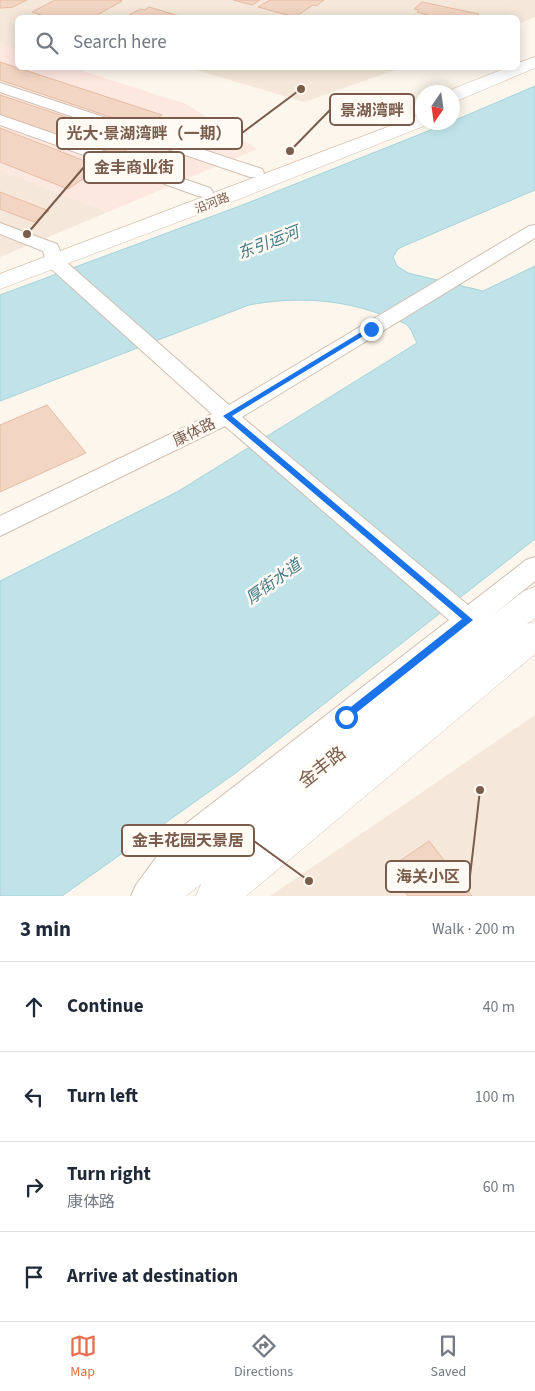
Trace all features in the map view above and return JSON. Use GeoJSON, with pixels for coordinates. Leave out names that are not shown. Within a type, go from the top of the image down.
{"type":"FeatureCollection","features":[{"type":"Feature","properties":{"kind":"main road"},"geometry":{"type":"LineString","coordinates":[[520,68],[535,62]]}},
{"type":"Feature","properties":{"kind":"main road"},"geometry":{"type":"LineString","coordinates":[[460,93],[515,70]]}},
{"type":"Feature","properties":{"kind":"main road"},"geometry":{"type":"LineString","coordinates":[[460,104],[535,74]]}},
{"type":"Feature","properties":{"kind":"main road","name":"沿河路"},"geometry":{"type":"LineString","coordinates":[[0,282],[56,259],[204,192],[415,112]]}},
{"type":"Feature","properties":{"kind":"main road","name":"沿河路"},"geometry":{"type":"LineString","coordinates":[[0,267],[56,259],[232,195],[415,123]]}},
{"type":"Feature","properties":{"kind":"main road","name":"金丰路"},"geometry":{"type":"LineString","coordinates":[[155,896],[535,600]]}},
{"type":"Feature","properties":{"kind":"main road","name":"金丰路"},"geometry":{"type":"LineString","coordinates":[[216,896],[535,635]]}},
{"type":"Feature","properties":{"kind":"street"},"geometry":{"type":"LineString","coordinates":[[0,87],[256,173]]}},
{"type":"Feature","properties":{"kind":"street"},"geometry":{"type":"LineString","coordinates":[[0,120],[204,192]]}},
{"type":"Feature","properties":{"kind":"street"},"geometry":{"type":"LineString","coordinates":[[0,228],[56,259],[233,421],[468,620]]}},
{"type":"Feature","properties":{"kind":"street","name":"康体路"},"geometry":{"type":"LineString","coordinates":[[0,527],[233,421],[371,329],[535,230]]}},
{"type":"Feature","properties":{"kind":"street"},"geometry":{"type":"LineString","coordinates":[[146,896],[185,844],[535,567]]}},
{"type":"Feature","properties":{"kind":"shaded area"},"geometry":{"type":"Polygon","coordinates":[[[0,0],[535,0],[535,17],[520,23],[520,15],[15,15],[15,49],[0,44],[0,0]]]}},
{"type":"Feature","properties":{"kind":"shaded area"},"geometry":{"type":"Polygon","coordinates":[[[0,44],[15,49],[15,70],[79,70],[186,104],[257,149],[108,212],[0,170],[0,44]]]}},
{"type":"Feature","properties":{"kind":"shaded area"},"geometry":{"type":"Polygon","coordinates":[[[197,70],[395,70],[304,102],[197,70]]]}},
{"type":"Feature","properties":{"kind":"shaded area"},"geometry":{"type":"Polygon","coordinates":[[[0,170],[108,212],[0,257],[0,170]]]}},
{"type":"Feature","properties":{"kind":"shaded area"},"geometry":{"type":"Polygon","coordinates":[[[535,715],[535,896],[270,896],[314,866],[535,715]]]}},
{"type":"Feature","properties":{"kind":"water"},"geometry":{"type":"Polygon","coordinates":[[[535,86],[535,190],[404,246],[398,249],[393,257],[397,266],[408,273],[483,291],[535,266],[535,539],[237,772],[62,896],[0,896],[0,581],[177,492],[417,343],[408,326],[404,323],[356,307],[321,301],[267,302],[249,305],[0,401],[0,295],[245,204],[430,130],[460,130],[460,118],[535,86]]]}},
{"type":"Feature","properties":{"kind":"building"},"geometry":{"type":"Polygon","coordinates":[[[0,0],[27,0],[13,7],[0,8],[0,0]]]}},
{"type":"Feature","properties":{"kind":"building"},"geometry":{"type":"Polygon","coordinates":[[[55,0],[122,1],[97,15],[41,15],[32,12],[55,0]]]}},
{"type":"Feature","properties":{"kind":"building"},"geometry":{"type":"Polygon","coordinates":[[[233,0],[260,0],[252,5],[233,0]]]}},
{"type":"Feature","properties":{"kind":"building"},"geometry":{"type":"Polygon","coordinates":[[[270,0],[324,0],[298,15],[288,15],[258,7],[270,0]]]}},
{"type":"Feature","properties":{"kind":"building"},"geometry":{"type":"Polygon","coordinates":[[[422,2],[479,14],[428,15],[417,12],[419,10],[414,9],[422,2]]]}},
{"type":"Feature","properties":{"kind":"building"},"geometry":{"type":"Polygon","coordinates":[[[149,7],[176,15],[129,15],[140,9],[144,10],[149,7]]]}},
{"type":"Feature","properties":{"kind":"building"},"geometry":{"type":"Polygon","coordinates":[[[0,62],[15,67],[15,70],[24,70],[162,115],[143,128],[0,80],[0,62]]]}},
{"type":"Feature","properties":{"kind":"building"},"geometry":{"type":"Polygon","coordinates":[[[0,95],[139,141],[116,157],[0,117],[0,95]]]}},
{"type":"Feature","properties":{"kind":"building"},"geometry":{"type":"Polygon","coordinates":[[[0,128],[85,161],[93,155],[110,161],[68,189],[0,162],[0,128]]]}},
{"type":"Feature","properties":{"kind":"building"},"geometry":{"type":"Polygon","coordinates":[[[0,192],[49,211],[34,222],[0,209],[0,192]]]}},
{"type":"Feature","properties":{"kind":"building"},"geometry":{"type":"Polygon","coordinates":[[[47,405],[86,453],[0,492],[0,425],[47,405]]]}},
{"type":"Feature","properties":{"kind":"building"},"geometry":{"type":"Polygon","coordinates":[[[429,841],[472,896],[408,896],[388,869],[429,841]]]}},
{"type":"Feature","properties":{"kind":"place","name":"光大·景湖湾畔（一期）"},"geometry":{"type":"Point","coordinates":[301,89]}},
{"type":"Feature","properties":{"kind":"place","name":"景湖湾畔"},"geometry":{"type":"Point","coordinates":[290,151]}},
{"type":"Feature","properties":{"kind":"place","name":"金丰商业街"},"geometry":{"type":"Point","coordinates":[27,234]}},
{"type":"Feature","properties":{"kind":"place","name":"海关小区"},"geometry":{"type":"Point","coordinates":[480,790]}},
{"type":"Feature","properties":{"kind":"place","name":"金丰花园天景居"},"geometry":{"type":"Point","coordinates":[309,881]}},
{"type":"Feature","properties":{"kind":"route"},"geometry":{"type":"LineString","coordinates":[[346,717],[468,620],[226,416],[371,329]]}},
{"type":"Feature","properties":{"kind":"water label","name":"东引运河"},"geometry":{"type":"Point","coordinates":[268,242]}},
{"type":"Feature","properties":{"kind":"water label","name":"厚街水道"},"geometry":{"type":"Point","coordinates":[273,581]}}]}
